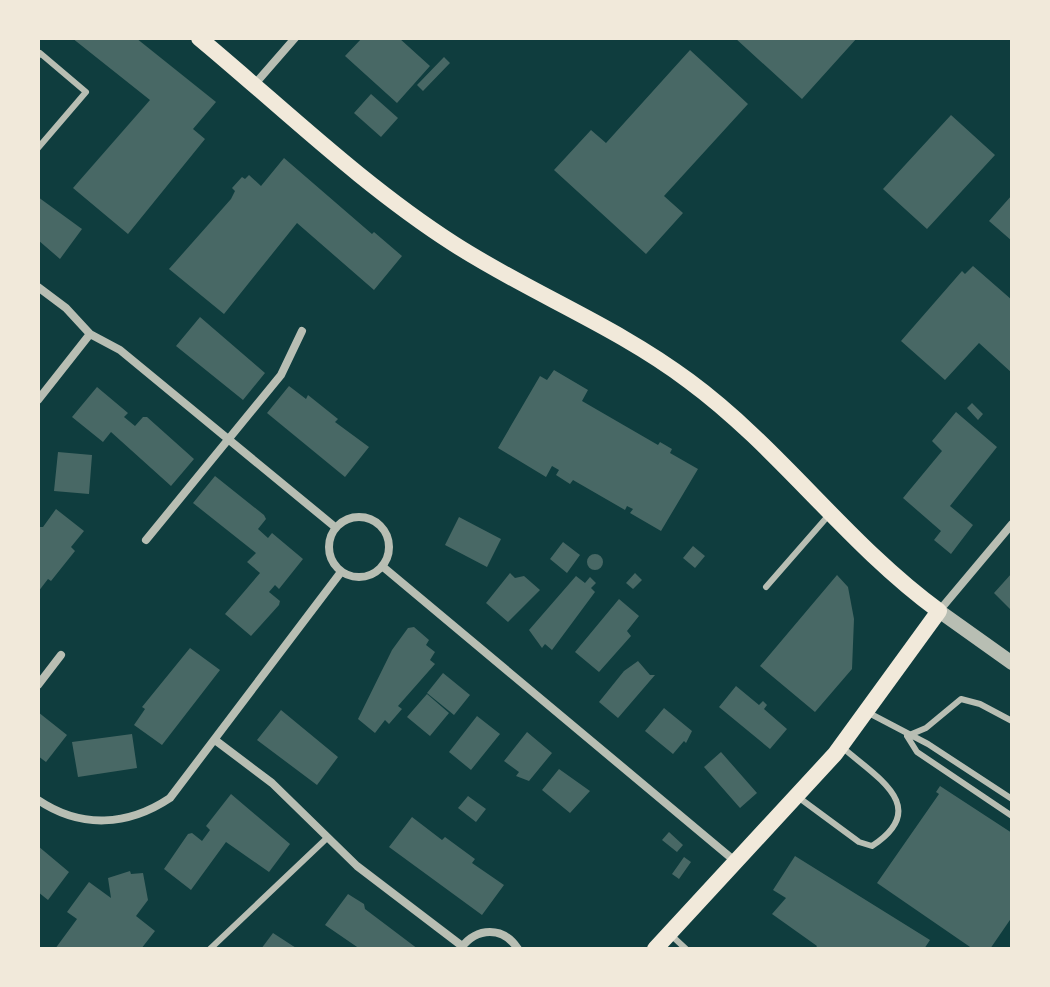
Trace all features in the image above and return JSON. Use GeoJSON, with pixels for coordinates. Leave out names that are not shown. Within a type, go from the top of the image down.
{"type":"FeatureCollection","features":[{"type":"Feature","properties":{"kind":"main road"},"geometry":{"type":"LineString","coordinates":[[199,38],[381,191],[437,232],[512,279],[632,343],[690,381],[732,416],[898,579],[939,611],[841,746],[798,797],[655,949]]}},
{"type":"Feature","properties":{"kind":"street"},"geometry":{"type":"LineString","coordinates":[[255,84],[295,38]]}},
{"type":"Feature","properties":{"kind":"street"},"geometry":{"type":"LineString","coordinates":[[38,287],[66,308],[90,334],[120,350],[335,527]]}},
{"type":"Feature","properties":{"kind":"street"},"geometry":{"type":"LineString","coordinates":[[146,540],[281,375],[302,331]]}},
{"type":"Feature","properties":{"kind":"street"},"geometry":{"type":"LineString","coordinates":[[38,400],[90,334]]}},
{"type":"Feature","properties":{"kind":"street"},"geometry":{"type":"LineString","coordinates":[[358,516],[372,519],[383,528],[389,540],[388,554],[382,566],[370,575],[355,577],[341,572],[328,551],[335,527],[358,516]]}},
{"type":"Feature","properties":{"kind":"street"},"geometry":{"type":"LineString","coordinates":[[1012,524],[939,611],[1012,663]]}},
{"type":"Feature","properties":{"kind":"street"},"geometry":{"type":"LineString","coordinates":[[382,566],[737,862]]}},
{"type":"Feature","properties":{"kind":"street"},"geometry":{"type":"LineString","coordinates":[[38,800],[52,810],[90,821],[140,815],[170,798],[341,572]]}},
{"type":"Feature","properties":{"kind":"street"},"geometry":{"type":"LineString","coordinates":[[38,685],[61,655]]}},
{"type":"Feature","properties":{"kind":"street"},"geometry":{"type":"LineString","coordinates":[[215,740],[272,783],[327,838],[384,888],[461,948],[478,933],[489,931],[509,938],[518,949]]}},
{"type":"Feature","properties":{"kind":"lane"},"geometry":{"type":"LineString","coordinates":[[38,56],[40,53],[86,92],[38,148]]}},
{"type":"Feature","properties":{"kind":"lane"},"geometry":{"type":"LineString","coordinates":[[766,587],[831,513]]}},
{"type":"Feature","properties":{"kind":"lane"},"geometry":{"type":"LineString","coordinates":[[907,736],[926,728],[961,699],[980,704],[1012,721]]}},
{"type":"Feature","properties":{"kind":"lane"},"geometry":{"type":"LineString","coordinates":[[867,712],[907,736],[928,744],[1012,799]]}},
{"type":"Feature","properties":{"kind":"lane"},"geometry":{"type":"LineString","coordinates":[[907,736],[917,752],[1012,816]]}},
{"type":"Feature","properties":{"kind":"lane"},"geometry":{"type":"LineString","coordinates":[[798,797],[859,842],[872,846],[883,838],[898,818],[901,805],[894,793],[841,746]]}},
{"type":"Feature","properties":{"kind":"lane"},"geometry":{"type":"LineString","coordinates":[[210,949],[327,838]]}},
{"type":"Feature","properties":{"kind":"lane"},"geometry":{"type":"LineString","coordinates":[[669,933],[686,949]]}},
{"type":"Feature","properties":{"kind":"building"},"geometry":{"type":"Polygon","coordinates":[[[72,38],[136,38],[216,102],[193,129],[205,139],[128,234],[73,188],[150,100],[72,38]]]}},
{"type":"Feature","properties":{"kind":"building"},"geometry":{"type":"Polygon","coordinates":[[[362,38],[399,38],[430,66],[397,103],[345,56],[362,38]]]}},
{"type":"Feature","properties":{"kind":"building"},"geometry":{"type":"Polygon","coordinates":[[[735,38],[857,38],[802,99],[735,38]]]}},
{"type":"Feature","properties":{"kind":"building"},"geometry":{"type":"Polygon","coordinates":[[[690,50],[748,104],[664,196],[683,213],[646,254],[554,170],[591,130],[606,143],[690,50]]]}},
{"type":"Feature","properties":{"kind":"building"},"geometry":{"type":"Polygon","coordinates":[[[444,57],[450,63],[423,91],[417,85],[444,57]]]}},
{"type":"Feature","properties":{"kind":"building"},"geometry":{"type":"Polygon","coordinates":[[[371,94],[398,118],[381,137],[354,113],[371,94]]]}},
{"type":"Feature","properties":{"kind":"building"},"geometry":{"type":"Polygon","coordinates":[[[951,115],[995,155],[927,229],[883,189],[951,115]]]}},
{"type":"Feature","properties":{"kind":"building"},"geometry":{"type":"Polygon","coordinates":[[[284,158],[402,256],[374,290],[297,223],[224,314],[169,269],[231,199],[235,191],[232,188],[242,177],[245,179],[249,175],[261,186],[284,158]]]}},
{"type":"Feature","properties":{"kind":"building"},"geometry":{"type":"Polygon","coordinates":[[[1012,195],[1012,241],[989,221],[1012,195]]]}},
{"type":"Feature","properties":{"kind":"building"},"geometry":{"type":"Polygon","coordinates":[[[38,197],[82,229],[60,259],[38,240],[38,197]]]}},
{"type":"Feature","properties":{"kind":"building"},"geometry":{"type":"Polygon","coordinates":[[[973,266],[1012,300],[1012,373],[979,343],[945,380],[901,341],[962,271],[965,274],[973,266]]]}},
{"type":"Feature","properties":{"kind":"building"},"geometry":{"type":"Polygon","coordinates":[[[200,317],[265,373],[243,400],[176,346],[200,317]]]}},
{"type":"Feature","properties":{"kind":"building"},"geometry":{"type":"Polygon","coordinates":[[[554,370],[588,390],[582,401],[658,445],[660,442],[672,449],[670,453],[698,469],[661,531],[630,513],[633,509],[627,506],[625,510],[573,480],[570,484],[556,475],[559,470],[552,466],[546,477],[498,448],[540,376],[547,380],[554,370]]]}},
{"type":"Feature","properties":{"kind":"building"},"geometry":{"type":"Polygon","coordinates":[[[289,386],[306,399],[308,395],[338,419],[335,422],[369,447],[345,477],[267,413],[289,386]]]}},
{"type":"Feature","properties":{"kind":"building"},"geometry":{"type":"Polygon","coordinates":[[[97,387],[128,413],[124,417],[135,426],[147,417],[194,459],[171,486],[111,432],[103,442],[72,417],[97,387]]]}},
{"type":"Feature","properties":{"kind":"building"},"geometry":{"type":"Polygon","coordinates":[[[972,403],[983,414],[978,420],[967,408],[972,403]]]}},
{"type":"Feature","properties":{"kind":"building"},"geometry":{"type":"Polygon","coordinates":[[[956,412],[997,447],[950,506],[973,525],[951,554],[934,540],[941,531],[903,498],[942,451],[932,441],[956,412]]]}},
{"type":"Feature","properties":{"kind":"building"},"geometry":{"type":"Polygon","coordinates":[[[58,452],[92,455],[89,494],[54,491],[58,452]]]}},
{"type":"Feature","properties":{"kind":"building"},"geometry":{"type":"Polygon","coordinates":[[[215,476],[264,515],[266,519],[258,529],[268,538],[272,533],[303,559],[279,589],[275,585],[269,592],[280,601],[279,605],[251,636],[225,614],[260,573],[247,562],[256,553],[193,503],[215,476]]]}},
{"type":"Feature","properties":{"kind":"building"},"geometry":{"type":"Polygon","coordinates":[[[56,509],[84,531],[71,547],[75,551],[38,592],[38,527],[43,527],[56,509]]]}},
{"type":"Feature","properties":{"kind":"building"},"geometry":{"type":"Polygon","coordinates":[[[459,517],[501,539],[487,567],[445,545],[459,517]]]}},
{"type":"Feature","properties":{"kind":"building"},"geometry":{"type":"Polygon","coordinates":[[[563,542],[580,555],[567,573],[550,559],[563,542]]]}},
{"type":"Feature","properties":{"kind":"building"},"geometry":{"type":"Polygon","coordinates":[[[693,546],[705,556],[695,568],[683,558],[693,546]]]}},
{"type":"Feature","properties":{"kind":"building"},"geometry":{"type":"Polygon","coordinates":[[[595,554],[601,556],[601,568],[595,570],[589,568],[587,562],[589,556],[595,554]]]}},
{"type":"Feature","properties":{"kind":"building"},"geometry":{"type":"Polygon","coordinates":[[[510,573],[515,578],[524,576],[540,590],[508,622],[486,603],[510,573]]]}},
{"type":"Feature","properties":{"kind":"building"},"geometry":{"type":"Polygon","coordinates":[[[635,573],[642,580],[633,589],[626,583],[635,573]]]}},
{"type":"Feature","properties":{"kind":"building"},"geometry":{"type":"Polygon","coordinates":[[[1012,573],[1012,611],[994,593],[1012,573]]]}},
{"type":"Feature","properties":{"kind":"building"},"geometry":{"type":"Polygon","coordinates":[[[837,575],[848,587],[854,619],[852,669],[815,712],[760,666],[837,575]]]}},
{"type":"Feature","properties":{"kind":"building"},"geometry":{"type":"Polygon","coordinates":[[[576,576],[585,583],[590,577],[596,583],[591,588],[595,592],[552,650],[545,644],[542,648],[529,630],[576,576]]]}},
{"type":"Feature","properties":{"kind":"building"},"geometry":{"type":"Polygon","coordinates":[[[619,599],[639,616],[627,631],[631,636],[599,672],[575,652],[619,599]]]}},
{"type":"Feature","properties":{"kind":"building"},"geometry":{"type":"Polygon","coordinates":[[[414,627],[429,640],[426,645],[435,652],[430,660],[435,664],[398,706],[402,709],[389,724],[385,720],[375,733],[358,719],[392,650],[408,628],[414,627]]]}},
{"type":"Feature","properties":{"kind":"building"},"geometry":{"type":"Polygon","coordinates":[[[190,648],[220,670],[162,745],[134,725],[145,709],[142,707],[190,648]]]}},
{"type":"Feature","properties":{"kind":"building"},"geometry":{"type":"Polygon","coordinates":[[[638,661],[650,675],[655,675],[618,718],[599,702],[624,671],[638,661]]]}},
{"type":"Feature","properties":{"kind":"building"},"geometry":{"type":"Polygon","coordinates":[[[443,673],[470,695],[454,715],[427,693],[443,673]]]}},
{"type":"Feature","properties":{"kind":"building"},"geometry":{"type":"Polygon","coordinates":[[[736,686],[759,705],[763,701],[767,705],[764,709],[787,729],[770,749],[719,707],[736,686]]]}},
{"type":"Feature","properties":{"kind":"building"},"geometry":{"type":"Polygon","coordinates":[[[427,694],[449,713],[430,736],[407,717],[427,694]]]}},
{"type":"Feature","properties":{"kind":"building"},"geometry":{"type":"Polygon","coordinates":[[[664,708],[692,731],[686,743],[684,741],[673,754],[645,731],[664,708]]]}},
{"type":"Feature","properties":{"kind":"building"},"geometry":{"type":"Polygon","coordinates":[[[281,710],[338,757],[317,785],[257,740],[281,710]]]}},
{"type":"Feature","properties":{"kind":"building"},"geometry":{"type":"Polygon","coordinates":[[[38,712],[67,735],[46,762],[38,756],[38,712]]]}},
{"type":"Feature","properties":{"kind":"building"},"geometry":{"type":"Polygon","coordinates":[[[477,716],[500,734],[471,770],[449,752],[477,716]]]}},
{"type":"Feature","properties":{"kind":"building"},"geometry":{"type":"Polygon","coordinates":[[[527,732],[552,753],[529,781],[516,776],[519,772],[504,761],[527,732]]]}},
{"type":"Feature","properties":{"kind":"building"},"geometry":{"type":"Polygon","coordinates":[[[132,734],[137,768],[78,777],[72,742],[132,734]]]}},
{"type":"Feature","properties":{"kind":"building"},"geometry":{"type":"Polygon","coordinates":[[[721,752],[757,793],[740,808],[704,767],[721,752]]]}},
{"type":"Feature","properties":{"kind":"building"},"geometry":{"type":"Polygon","coordinates":[[[559,769],[590,791],[570,813],[542,790],[559,769]]]}},
{"type":"Feature","properties":{"kind":"building"},"geometry":{"type":"Polygon","coordinates":[[[940,786],[1012,833],[1012,917],[990,949],[973,949],[877,883],[939,794],[936,792],[940,786]]]}},
{"type":"Feature","properties":{"kind":"building"},"geometry":{"type":"Polygon","coordinates":[[[231,794],[290,844],[269,872],[226,842],[191,890],[164,869],[188,834],[192,833],[202,841],[210,830],[206,826],[231,794]]]}},
{"type":"Feature","properties":{"kind":"building"},"geometry":{"type":"Polygon","coordinates":[[[468,796],[486,809],[476,822],[458,808],[468,796]]]}},
{"type":"Feature","properties":{"kind":"building"},"geometry":{"type":"Polygon","coordinates":[[[412,817],[442,840],[445,837],[475,859],[472,863],[504,885],[482,915],[389,847],[412,817]]]}},
{"type":"Feature","properties":{"kind":"building"},"geometry":{"type":"Polygon","coordinates":[[[669,832],[683,845],[677,852],[662,840],[669,832]]]}},
{"type":"Feature","properties":{"kind":"building"},"geometry":{"type":"Polygon","coordinates":[[[38,846],[69,872],[48,900],[38,892],[38,846]]]}},
{"type":"Feature","properties":{"kind":"building"},"geometry":{"type":"Polygon","coordinates":[[[795,856],[930,940],[924,949],[815,949],[817,946],[772,914],[786,898],[773,890],[795,856]]]}},
{"type":"Feature","properties":{"kind":"building"},"geometry":{"type":"Polygon","coordinates":[[[684,857],[691,862],[679,879],[672,874],[684,857]]]}},
{"type":"Feature","properties":{"kind":"building"},"geometry":{"type":"Polygon","coordinates":[[[130,871],[131,874],[143,873],[148,900],[136,916],[155,931],[141,949],[55,949],[77,919],[67,912],[89,882],[111,898],[108,878],[130,871]]]}},
{"type":"Feature","properties":{"kind":"building"},"geometry":{"type":"Polygon","coordinates":[[[348,894],[418,949],[360,949],[325,925],[348,894]]]}},
{"type":"Feature","properties":{"kind":"building"},"geometry":{"type":"Polygon","coordinates":[[[273,933],[293,946],[298,949],[261,949],[273,933]]]}}]}
